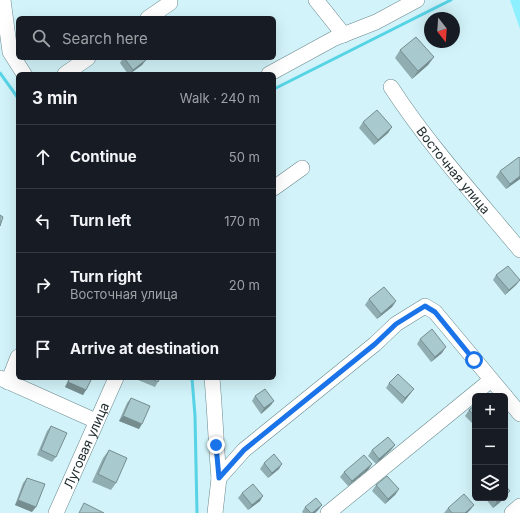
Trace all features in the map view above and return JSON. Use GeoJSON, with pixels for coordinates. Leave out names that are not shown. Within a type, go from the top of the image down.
{"type":"FeatureCollection","features":[{"type":"Feature","properties":{"kind":"street"},"geometry":{"type":"LineString","coordinates":[[3,0],[10,52],[23,72]]}},
{"type":"Feature","properties":{"kind":"street"},"geometry":{"type":"LineString","coordinates":[[316,0],[344,35]]}},
{"type":"Feature","properties":{"kind":"street"},"geometry":{"type":"LineString","coordinates":[[273,72],[335,38],[376,22],[417,0]]}},
{"type":"Feature","properties":{"kind":"street"},"geometry":{"type":"LineString","coordinates":[[151,16],[170,3]]}},
{"type":"Feature","properties":{"kind":"street"},"geometry":{"type":"LineString","coordinates":[[68,72],[85,60]]}},
{"type":"Feature","properties":{"kind":"street","name":"Восточная улица"},"geometry":{"type":"LineString","coordinates":[[391,86],[406,110],[520,250]]}},
{"type":"Feature","properties":{"kind":"street"},"geometry":{"type":"LineString","coordinates":[[276,187],[302,168]]}},
{"type":"Feature","properties":{"kind":"street"},"geometry":{"type":"LineString","coordinates":[[219,478],[244,450],[375,344],[396,324],[425,306],[435,312],[502,393]]}},
{"type":"Feature","properties":{"kind":"street"},"geometry":{"type":"LineString","coordinates":[[16,360],[4,380],[96,421]]}},
{"type":"Feature","properties":{"kind":"street","name":"Луговая улица"},"geometry":{"type":"LineString","coordinates":[[56,513],[115,380]]}},
{"type":"Feature","properties":{"kind":"street"},"geometry":{"type":"LineString","coordinates":[[212,380],[219,478],[215,513]]}},
{"type":"Feature","properties":{"kind":"street"},"geometry":{"type":"LineString","coordinates":[[328,513],[491,380]]}},
{"type":"Feature","properties":{"kind":"street"},"geometry":{"type":"LineString","coordinates":[[508,400],[520,414]]}},
{"type":"Feature","properties":{"kind":"street"},"geometry":{"type":"LineString","coordinates":[[512,513],[520,506]]}},
{"type":"Feature","properties":{"kind":"shaded area"},"geometry":{"type":"Polygon","coordinates":[[[510,0],[520,0],[520,29],[510,0]]]}},
{"type":"Feature","properties":{"kind":"building"},"geometry":{"type":"Polygon","coordinates":[[[416,37],[424,46],[424,48],[426,48],[434,57],[418,71],[400,50],[416,37]]]}},
{"type":"Feature","properties":{"kind":"building"},"geometry":{"type":"Polygon","coordinates":[[[126,60],[146,60],[133,70],[126,60]]]}},
{"type":"Feature","properties":{"kind":"building"},"geometry":{"type":"Polygon","coordinates":[[[377,110],[392,127],[378,140],[363,122],[377,110]]]}},
{"type":"Feature","properties":{"kind":"building"},"geometry":{"type":"Polygon","coordinates":[[[519,157],[520,176],[510,184],[500,171],[519,157]]]}},
{"type":"Feature","properties":{"kind":"building"},"geometry":{"type":"Polygon","coordinates":[[[0,215],[3,217],[0,226],[0,215]]]}},
{"type":"Feature","properties":{"kind":"building"},"geometry":{"type":"Polygon","coordinates":[[[508,266],[520,280],[509,290],[496,275],[508,266]]]}},
{"type":"Feature","properties":{"kind":"building"},"geometry":{"type":"Polygon","coordinates":[[[384,287],[396,301],[381,314],[369,299],[384,287]]]}},
{"type":"Feature","properties":{"kind":"building"},"geometry":{"type":"Polygon","coordinates":[[[432,329],[446,347],[435,357],[420,339],[432,329]]]}},
{"type":"Feature","properties":{"kind":"building"},"geometry":{"type":"Polygon","coordinates":[[[398,374],[414,389],[405,398],[389,383],[398,374]]]}},
{"type":"Feature","properties":{"kind":"building"},"geometry":{"type":"Polygon","coordinates":[[[69,380],[91,380],[86,390],[68,382],[69,380]]]}},
{"type":"Feature","properties":{"kind":"building"},"geometry":{"type":"Polygon","coordinates":[[[265,389],[274,401],[264,408],[255,396],[265,389]]]}},
{"type":"Feature","properties":{"kind":"building"},"geometry":{"type":"Polygon","coordinates":[[[131,398],[150,406],[142,424],[123,416],[131,398]]]}},
{"type":"Feature","properties":{"kind":"building"},"geometry":{"type":"Polygon","coordinates":[[[51,426],[67,433],[56,457],[41,450],[51,426]]]}},
{"type":"Feature","properties":{"kind":"building"},"geometry":{"type":"Polygon","coordinates":[[[388,437],[395,445],[379,459],[372,450],[388,437]]]}},
{"type":"Feature","properties":{"kind":"building"},"geometry":{"type":"Polygon","coordinates":[[[109,450],[127,458],[116,483],[98,474],[109,450]]]}},
{"type":"Feature","properties":{"kind":"building"},"geometry":{"type":"Polygon","coordinates":[[[274,454],[282,464],[272,473],[264,463],[274,454]]]}},
{"type":"Feature","properties":{"kind":"building"},"geometry":{"type":"Polygon","coordinates":[[[364,455],[372,464],[352,481],[344,472],[364,455]]]}},
{"type":"Feature","properties":{"kind":"building"},"geometry":{"type":"Polygon","coordinates":[[[387,476],[399,489],[388,499],[376,485],[387,476]]]}},
{"type":"Feature","properties":{"kind":"building"},"geometry":{"type":"Polygon","coordinates":[[[27,478],[45,484],[36,507],[18,500],[27,478]]]}},
{"type":"Feature","properties":{"kind":"building"},"geometry":{"type":"Polygon","coordinates":[[[253,484],[263,496],[252,505],[242,493],[253,484]]]}},
{"type":"Feature","properties":{"kind":"building"},"geometry":{"type":"Polygon","coordinates":[[[464,494],[474,505],[465,513],[452,513],[448,508],[464,494]]]}},
{"type":"Feature","properties":{"kind":"building"},"geometry":{"type":"Polygon","coordinates":[[[316,498],[322,505],[311,513],[305,507],[316,498]]]}},
{"type":"Feature","properties":{"kind":"building"},"geometry":{"type":"Polygon","coordinates":[[[84,503],[104,513],[79,513],[84,503]]]}},
{"type":"Feature","properties":{"kind":"waterway"},"geometry":{"type":"LineString","coordinates":[[276,88],[451,0]]}},
{"type":"Feature","properties":{"kind":"waterway"},"geometry":{"type":"LineString","coordinates":[[0,73],[16,95]]}},
{"type":"Feature","properties":{"kind":"waterway"},"geometry":{"type":"LineString","coordinates":[[192,380],[195,416],[197,513]]}},
{"type":"Feature","properties":{"kind":"route"},"geometry":{"type":"LineString","coordinates":[[216,445],[219,478],[244,450],[375,344],[396,324],[425,306],[435,312],[474,360]]}}]}
